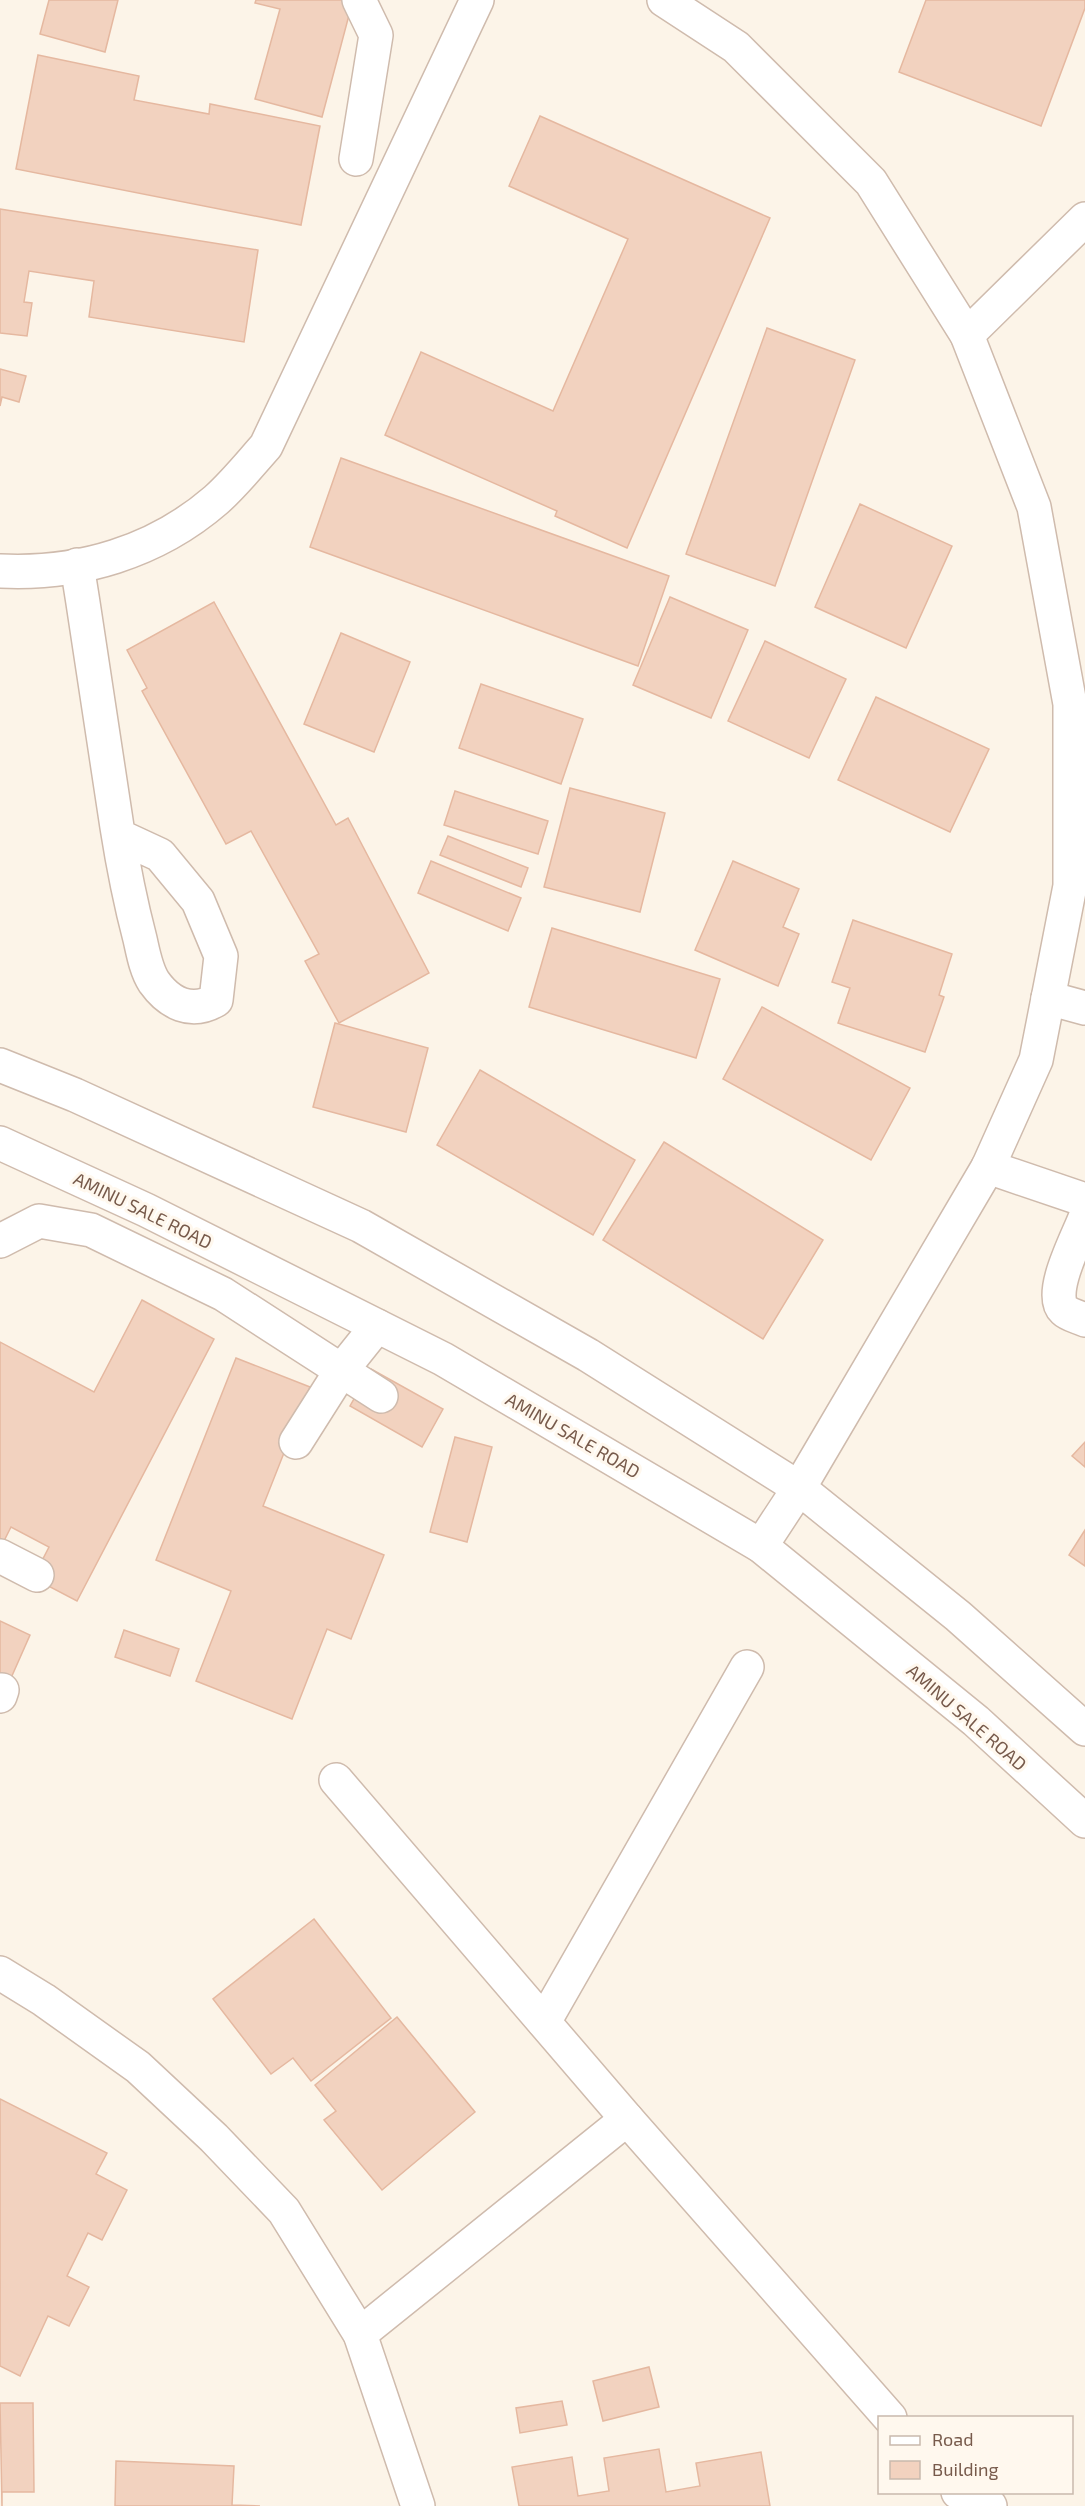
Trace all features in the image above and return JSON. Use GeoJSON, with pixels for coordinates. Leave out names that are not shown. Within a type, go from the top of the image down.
{"type":"FeatureCollection","features":[{"type":"Feature","properties":{"kind":"street"},"geometry":{"type":"LineString","coordinates":[[356,159],[376,35],[359,0]]}},
{"type":"Feature","properties":{"kind":"street"},"geometry":{"type":"LineString","coordinates":[[0,571],[24,572],[104,561],[166,537],[217,499],[266,446],[477,0]]}},
{"type":"Feature","properties":{"kind":"street"},"geometry":{"type":"LineString","coordinates":[[664,0],[736,47],[871,182],[967,335],[1034,507],[1070,704],[1070,886],[1036,1060],[988,1167],[799,1488],[761,1546]]}},
{"type":"Feature","properties":{"kind":"street"},"geometry":{"type":"LineString","coordinates":[[967,335],[1085,219]]}},
{"type":"Feature","properties":{"kind":"street"},"geometry":{"type":"LineString","coordinates":[[77,565],[127,892],[153,979],[168,1000],[185,1006],[206,1006],[216,1000],[221,956],[198,901],[160,855],[119,836]]}},
{"type":"Feature","properties":{"kind":"street"},"geometry":{"type":"LineString","coordinates":[[1048,998],[1085,1008]]}},
{"type":"Feature","properties":{"kind":"street"},"geometry":{"type":"LineString","coordinates":[[0,1065],[75,1095],[361,1226],[588,1354],[799,1488],[958,1616],[1085,1729]]}},
{"type":"Feature","properties":{"kind":"street","name":"AMINU SALE ROAD"},"geometry":{"type":"LineString","coordinates":[[0,1143],[146,1210],[443,1359],[761,1546],[976,1721],[1085,1821]]}},
{"type":"Feature","properties":{"kind":"street"},"geometry":{"type":"LineString","coordinates":[[988,1167],[1085,1200]]}},
{"type":"Feature","properties":{"kind":"street"},"geometry":{"type":"LineString","coordinates":[[1085,1218],[1059,1286],[1058,1298],[1064,1310],[1085,1320]]}},
{"type":"Feature","properties":{"kind":"street"},"geometry":{"type":"LineString","coordinates":[[0,1241],[39,1221],[91,1230],[223,1294],[381,1396]]}},
{"type":"Feature","properties":{"kind":"street"},"geometry":{"type":"LineString","coordinates":[[296,1442],[341,1371],[377,1326]]}},
{"type":"Feature","properties":{"kind":"street"},"geometry":{"type":"LineString","coordinates":[[0,1556],[37,1575]]}},
{"type":"Feature","properties":{"kind":"street"},"geometry":{"type":"LineString","coordinates":[[544,2022],[747,1666]]}},
{"type":"Feature","properties":{"kind":"street"},"geometry":{"type":"LineString","coordinates":[[336,1780],[627,2119],[888,2416]]}},
{"type":"Feature","properties":{"kind":"street"},"geometry":{"type":"LineString","coordinates":[[0,1973],[44,2000],[138,2067],[214,2138],[285,2211],[360,2334],[418,2506]]}},
{"type":"Feature","properties":{"kind":"street"},"geometry":{"type":"LineString","coordinates":[[360,2334],[627,2119]]}},
{"type":"Feature","properties":{"kind":"street"},"geometry":{"type":"LineString","coordinates":[[960,2494],[990,2506]]}},
{"type":"Feature","properties":{"kind":"building"},"geometry":{"type":"Polygon","coordinates":[[[49,0],[118,0],[105,52],[40,34],[49,0]]]}},
{"type":"Feature","properties":{"kind":"building"},"geometry":{"type":"Polygon","coordinates":[[[256,0],[353,0],[322,117],[255,99],[280,9],[255,3],[256,0]]]}},
{"type":"Feature","properties":{"kind":"building"},"geometry":{"type":"Polygon","coordinates":[[[926,0],[1085,0],[1085,8],[1041,126],[899,72],[926,0]]]}},
{"type":"Feature","properties":{"kind":"building"},"geometry":{"type":"Polygon","coordinates":[[[38,55],[139,76],[134,100],[209,114],[210,104],[320,126],[301,225],[16,169],[38,55]]]}},
{"type":"Feature","properties":{"kind":"building"},"geometry":{"type":"Polygon","coordinates":[[[540,116],[770,218],[627,548],[555,516],[557,511],[385,435],[421,352],[553,411],[628,239],[509,186],[540,116]]]}},
{"type":"Feature","properties":{"kind":"building"},"geometry":{"type":"Polygon","coordinates":[[[0,209],[258,250],[244,342],[89,317],[94,281],[29,271],[24,302],[32,303],[27,336],[0,333],[0,209]]]}},
{"type":"Feature","properties":{"kind":"building"},"geometry":{"type":"Polygon","coordinates":[[[767,328],[855,360],[775,586],[686,554],[767,328]]]}},
{"type":"Feature","properties":{"kind":"building"},"geometry":{"type":"Polygon","coordinates":[[[0,369],[26,376],[19,402],[2,397],[0,406],[0,369]]]}},
{"type":"Feature","properties":{"kind":"building"},"geometry":{"type":"Polygon","coordinates":[[[341,458],[669,576],[638,666],[310,547],[341,458]]]}},
{"type":"Feature","properties":{"kind":"building"},"geometry":{"type":"Polygon","coordinates":[[[860,504],[952,546],[906,648],[815,607],[860,504]]]}},
{"type":"Feature","properties":{"kind":"building"},"geometry":{"type":"Polygon","coordinates":[[[670,597],[748,630],[711,718],[633,685],[670,597]]]}},
{"type":"Feature","properties":{"kind":"building"},"geometry":{"type":"Polygon","coordinates":[[[214,602],[336,825],[348,818],[429,973],[339,1023],[305,961],[319,954],[251,831],[226,844],[142,691],[147,688],[127,650],[214,602]]]}},
{"type":"Feature","properties":{"kind":"building"},"geometry":{"type":"Polygon","coordinates":[[[341,633],[410,662],[374,752],[304,724],[341,633]]]}},
{"type":"Feature","properties":{"kind":"building"},"geometry":{"type":"Polygon","coordinates":[[[765,641],[846,679],[809,758],[728,721],[765,641]]]}},
{"type":"Feature","properties":{"kind":"building"},"geometry":{"type":"Polygon","coordinates":[[[481,684],[583,719],[561,784],[459,748],[481,684]]]}},
{"type":"Feature","properties":{"kind":"building"},"geometry":{"type":"Polygon","coordinates":[[[876,697],[989,749],[950,832],[838,780],[876,697]]]}},
{"type":"Feature","properties":{"kind":"building"},"geometry":{"type":"Polygon","coordinates":[[[570,788],[665,813],[640,912],[544,887],[570,788]]]}},
{"type":"Feature","properties":{"kind":"building"},"geometry":{"type":"Polygon","coordinates":[[[455,791],[548,821],[538,854],[444,825],[455,791]]]}},
{"type":"Feature","properties":{"kind":"building"},"geometry":{"type":"Polygon","coordinates":[[[448,836],[528,868],[521,887],[440,855],[448,836]]]}},
{"type":"Feature","properties":{"kind":"building"},"geometry":{"type":"Polygon","coordinates":[[[431,861],[521,898],[508,931],[418,893],[431,861]]]}},
{"type":"Feature","properties":{"kind":"building"},"geometry":{"type":"Polygon","coordinates":[[[733,861],[799,889],[783,927],[799,934],[778,986],[695,950],[733,861]]]}},
{"type":"Feature","properties":{"kind":"building"},"geometry":{"type":"Polygon","coordinates":[[[853,920],[952,954],[939,995],[944,997],[925,1052],[838,1023],[850,988],[832,982],[853,920]]]}},
{"type":"Feature","properties":{"kind":"building"},"geometry":{"type":"Polygon","coordinates":[[[552,928],[720,979],[696,1058],[529,1007],[552,928]]]}},
{"type":"Feature","properties":{"kind":"building"},"geometry":{"type":"Polygon","coordinates":[[[762,1007],[910,1088],[871,1160],[723,1079],[762,1007]]]}},
{"type":"Feature","properties":{"kind":"building"},"geometry":{"type":"Polygon","coordinates":[[[335,1023],[428,1048],[406,1132],[313,1107],[335,1023]]]}},
{"type":"Feature","properties":{"kind":"building"},"geometry":{"type":"Polygon","coordinates":[[[480,1070],[635,1160],[593,1235],[437,1145],[480,1070]]]}},
{"type":"Feature","properties":{"kind":"building"},"geometry":{"type":"Polygon","coordinates":[[[664,1142],[823,1240],[763,1339],[603,1240],[664,1142]]]}},
{"type":"Feature","properties":{"kind":"building"},"geometry":{"type":"Polygon","coordinates":[[[142,1300],[214,1339],[77,1601],[33,1578],[49,1547],[11,1527],[0,1549],[0,1342],[94,1392],[142,1300]]]}},
{"type":"Feature","properties":{"kind":"building"},"geometry":{"type":"Polygon","coordinates":[[[236,1358],[310,1387],[263,1506],[384,1555],[351,1639],[327,1629],[292,1719],[196,1681],[231,1591],[156,1560],[236,1358]]]}},
{"type":"Feature","properties":{"kind":"building"},"geometry":{"type":"Polygon","coordinates":[[[371,1369],[443,1409],[422,1447],[350,1406],[371,1369]]]}},
{"type":"Feature","properties":{"kind":"building"},"geometry":{"type":"Polygon","coordinates":[[[455,1437],[492,1447],[467,1542],[430,1532],[455,1437]]]}},
{"type":"Feature","properties":{"kind":"building"},"geometry":{"type":"Polygon","coordinates":[[[1085,1442],[1085,1467],[1072,1456],[1085,1442]]]}},
{"type":"Feature","properties":{"kind":"building"},"geometry":{"type":"Polygon","coordinates":[[[1085,1530],[1085,1566],[1069,1555],[1085,1530]]]}},
{"type":"Feature","properties":{"kind":"building"},"geometry":{"type":"Polygon","coordinates":[[[0,1621],[30,1635],[11,1678],[0,1673],[0,1621]]]}},
{"type":"Feature","properties":{"kind":"building"},"geometry":{"type":"Polygon","coordinates":[[[124,1630],[179,1649],[170,1676],[115,1657],[124,1630]]]}},
{"type":"Feature","properties":{"kind":"building"},"geometry":{"type":"Polygon","coordinates":[[[314,1919],[391,2018],[311,2081],[293,2058],[271,2074],[213,1999],[314,1919]]]}},
{"type":"Feature","properties":{"kind":"building"},"geometry":{"type":"Polygon","coordinates":[[[397,2017],[475,2112],[382,2190],[324,2120],[336,2111],[315,2085],[397,2017]]]}},
{"type":"Feature","properties":{"kind":"building"},"geometry":{"type":"Polygon","coordinates":[[[0,2099],[107,2153],[96,2174],[127,2190],[102,2240],[88,2233],[67,2276],[89,2287],[69,2326],[48,2316],[20,2376],[0,2366],[0,2099]]]}},
{"type":"Feature","properties":{"kind":"building"},"geometry":{"type":"Polygon","coordinates":[[[649,2367],[659,2407],[603,2421],[593,2381],[649,2367]]]}},
{"type":"Feature","properties":{"kind":"building"},"geometry":{"type":"Polygon","coordinates":[[[562,2401],[567,2425],[520,2433],[516,2408],[562,2401]]]}},
{"type":"Feature","properties":{"kind":"building"},"geometry":{"type":"Polygon","coordinates":[[[0,2403],[33,2403],[34,2492],[2,2492],[2,2506],[0,2403]]]}},
{"type":"Feature","properties":{"kind":"building"},"geometry":{"type":"Polygon","coordinates":[[[659,2449],[666,2492],[700,2486],[696,2463],[761,2452],[770,2506],[519,2506],[512,2467],[572,2457],[578,2496],[609,2491],[604,2458],[659,2449]]]}},
{"type":"Feature","properties":{"kind":"building"},"geometry":{"type":"Polygon","coordinates":[[[116,2461],[234,2466],[232,2505],[260,2506],[115,2506],[116,2461]]]}}]}
